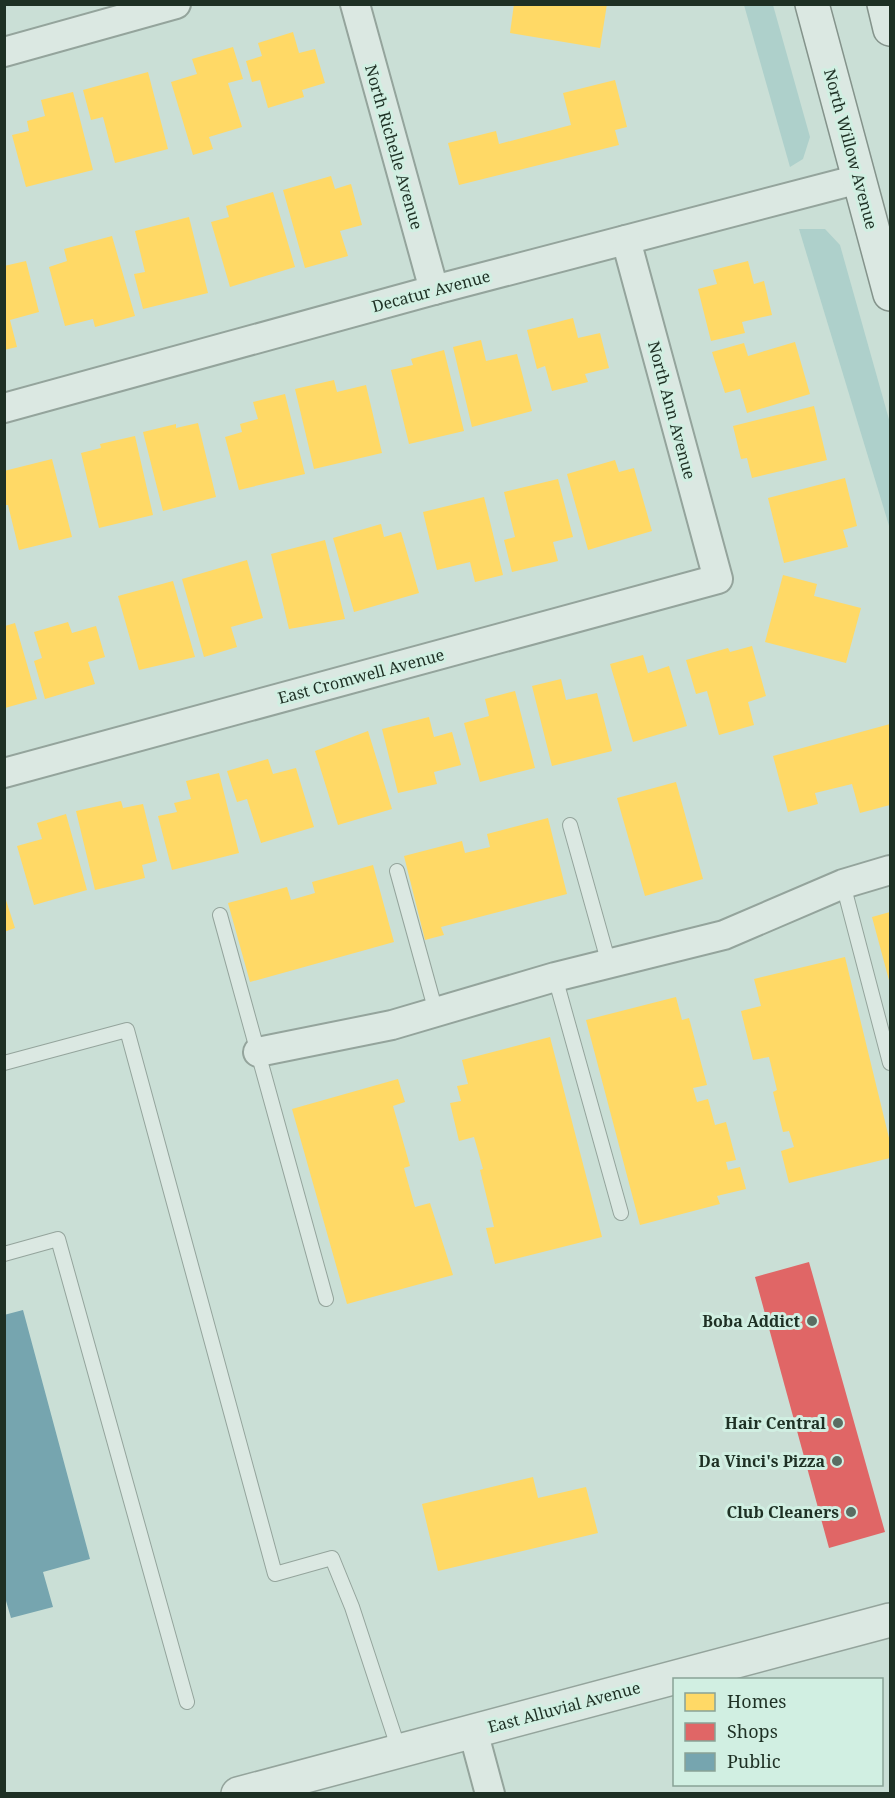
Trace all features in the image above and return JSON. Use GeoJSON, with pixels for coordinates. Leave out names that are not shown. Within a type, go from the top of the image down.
{"type":"FeatureCollection","features":[{"type":"Feature","properties":{"kind":"street"},"geometry":{"type":"LineString","coordinates":[[4,52],[176,4]]}},
{"type":"Feature","properties":{"kind":"street","name":"North Richelle Avenue"},"geometry":{"type":"LineString","coordinates":[[355,4],[434,290]]}},
{"type":"Feature","properties":{"kind":"street","name":"North Willow Avenue"},"geometry":{"type":"LineString","coordinates":[[812,4],[891,294]]}},
{"type":"Feature","properties":{"kind":"street"},"geometry":{"type":"LineString","coordinates":[[884,4],[891,29]]}},
{"type":"Feature","properties":{"kind":"street"},"geometry":{"type":"LineString","coordinates":[[859,179],[891,189]]}},
{"type":"Feature","properties":{"kind":"street","name":"Decatur Avenue"},"geometry":{"type":"LineString","coordinates":[[4,408],[434,290],[859,179]]}},
{"type":"Feature","properties":{"kind":"street","name":"North Ann Avenue"},"geometry":{"type":"LineString","coordinates":[[626,240],[718,579]]}},
{"type":"Feature","properties":{"kind":"street","name":"East Cromwell Avenue"},"geometry":{"type":"LineString","coordinates":[[4,773],[718,579]]}},
{"type":"Feature","properties":{"kind":"street"},"geometry":{"type":"LineString","coordinates":[[258,1052],[392,1025],[555,977],[724,935],[843,884],[891,870]]}},
{"type":"Feature","properties":{"kind":"street","name":"East Alluvial Avenue"},"geometry":{"type":"LineString","coordinates":[[237,1794],[891,1620]]}},
{"type":"Feature","properties":{"kind":"street"},"geometry":{"type":"LineString","coordinates":[[473,1731],[490,1794]]}},
{"type":"Feature","properties":{"kind":"lane"},"geometry":{"type":"LineString","coordinates":[[570,825],[609,964]]}},
{"type":"Feature","properties":{"kind":"lane"},"geometry":{"type":"LineString","coordinates":[[397,872],[436,1012]]}},
{"type":"Feature","properties":{"kind":"lane"},"geometry":{"type":"LineString","coordinates":[[843,884],[891,1063]]}},
{"type":"Feature","properties":{"kind":"lane"},"geometry":{"type":"LineString","coordinates":[[220,915],[326,1299]]}},
{"type":"Feature","properties":{"kind":"lane"},"geometry":{"type":"LineString","coordinates":[[555,977],[621,1213]]}},
{"type":"Feature","properties":{"kind":"lane"},"geometry":{"type":"LineString","coordinates":[[4,1063],[127,1030],[275,1574],[332,1558],[352,1607],[399,1750]]}},
{"type":"Feature","properties":{"kind":"lane"},"geometry":{"type":"LineString","coordinates":[[4,1254],[58,1239],[187,1702]]}},
{"type":"Feature","properties":{"kind":"shaded area"},"geometry":{"type":"Polygon","coordinates":[[[744,5],[773,5],[810,137],[803,159],[790,167],[744,5]]]}},
{"type":"Feature","properties":{"kind":"shaded area"},"geometry":{"type":"Polygon","coordinates":[[[799,229],[825,229],[840,245],[890,423],[890,529],[799,229]]]}},
{"type":"Feature","properties":{"kind":"building: Homes"},"geometry":{"type":"Polygon","coordinates":[[[514,4],[607,4],[600,48],[510,33],[514,4]]]}},
{"type":"Feature","properties":{"kind":"building: Homes"},"geometry":{"type":"Polygon","coordinates":[[[293,32],[299,53],[315,49],[325,83],[302,90],[304,97],[268,108],[260,80],[252,82],[246,61],[262,56],[258,43],[293,32]]]}},
{"type":"Feature","properties":{"kind":"building: Homes"},"geometry":{"type":"Polygon","coordinates":[[[233,47],[243,79],[228,83],[242,127],[209,137],[213,149],[193,155],[171,82],[197,74],[192,59],[233,47]]]}},
{"type":"Feature","properties":{"kind":"building: Homes"},"geometry":{"type":"Polygon","coordinates":[[[148,72],[168,149],[115,163],[103,117],[91,120],[83,90],[148,72]]]}},
{"type":"Feature","properties":{"kind":"building: Homes"},"geometry":{"type":"Polygon","coordinates":[[[615,80],[627,127],[615,130],[619,145],[459,185],[448,143],[496,131],[499,144],[571,125],[563,93],[615,80]]]}},
{"type":"Feature","properties":{"kind":"building: Homes"},"geometry":{"type":"Polygon","coordinates":[[[73,92],[93,170],[26,187],[12,135],[29,131],[27,121],[45,116],[41,100],[73,92]]]}},
{"type":"Feature","properties":{"kind":"building: Homes"},"geometry":{"type":"Polygon","coordinates":[[[331,176],[335,189],[351,184],[362,225],[340,231],[348,256],[305,268],[283,190],[331,176]]]}},
{"type":"Feature","properties":{"kind":"building: Homes"},"geometry":{"type":"Polygon","coordinates":[[[273,192],[295,267],[230,287],[211,222],[229,217],[226,206],[273,192]]]}},
{"type":"Feature","properties":{"kind":"building: Homes"},"geometry":{"type":"Polygon","coordinates":[[[189,217],[208,293],[143,309],[134,274],[145,272],[135,231],[189,217]]]}},
{"type":"Feature","properties":{"kind":"building: Homes"},"geometry":{"type":"Polygon","coordinates":[[[112,236],[135,316],[95,327],[93,319],[65,326],[49,267],[67,261],[64,249],[112,236]]]}},
{"type":"Feature","properties":{"kind":"building: Homes"},"geometry":{"type":"Polygon","coordinates":[[[26,261],[39,312],[10,320],[17,347],[4,350],[4,266],[26,261]]]}},
{"type":"Feature","properties":{"kind":"building: Homes"},"geometry":{"type":"Polygon","coordinates":[[[748,261],[754,284],[764,281],[772,315],[742,322],[745,333],[711,341],[698,289],[717,284],[713,270],[748,261]]]}},
{"type":"Feature","properties":{"kind":"building: Homes"},"geometry":{"type":"Polygon","coordinates":[[[573,318],[578,338],[600,333],[609,368],[585,374],[588,382],[552,391],[545,366],[537,369],[527,330],[573,318]]]}},
{"type":"Feature","properties":{"kind":"building: Homes"},"geometry":{"type":"Polygon","coordinates":[[[481,340],[486,361],[517,354],[532,411],[472,427],[453,347],[481,340]]]}},
{"type":"Feature","properties":{"kind":"building: Homes"},"geometry":{"type":"Polygon","coordinates":[[[795,342],[810,394],[747,413],[740,389],[725,393],[712,352],[744,343],[748,356],[795,342]]]}},
{"type":"Feature","properties":{"kind":"building: Homes"},"geometry":{"type":"Polygon","coordinates":[[[444,350],[464,431],[409,444],[391,370],[413,365],[411,359],[444,350]]]}},
{"type":"Feature","properties":{"kind":"building: Homes"},"geometry":{"type":"Polygon","coordinates":[[[334,380],[337,392],[366,385],[382,453],[314,469],[295,389],[334,380]]]}},
{"type":"Feature","properties":{"kind":"building: Homes"},"geometry":{"type":"Polygon","coordinates":[[[285,394],[305,474],[239,490],[225,437],[242,432],[240,424],[258,419],[253,402],[285,394]]]}},
{"type":"Feature","properties":{"kind":"building: Homes"},"geometry":{"type":"Polygon","coordinates":[[[814,406],[827,460],[752,478],[747,458],[741,459],[733,426],[814,406]]]}},
{"type":"Feature","properties":{"kind":"building: Homes"},"geometry":{"type":"Polygon","coordinates":[[[198,423],[216,497],[163,511],[143,432],[176,424],[176,428],[198,423]]]}},
{"type":"Feature","properties":{"kind":"building: Homes"},"geometry":{"type":"Polygon","coordinates":[[[135,436],[153,515],[99,528],[81,453],[101,448],[100,444],[135,436]]]}},
{"type":"Feature","properties":{"kind":"building: Homes"},"geometry":{"type":"Polygon","coordinates":[[[52,459],[72,537],[19,550],[8,505],[4,505],[4,471],[52,459]]]}},
{"type":"Feature","properties":{"kind":"building: Homes"},"geometry":{"type":"Polygon","coordinates":[[[615,460],[619,472],[634,468],[652,531],[588,550],[567,474],[615,460]]]}},
{"type":"Feature","properties":{"kind":"building: Homes"},"geometry":{"type":"Polygon","coordinates":[[[845,478],[857,526],[843,530],[848,547],[784,563],[768,498],[845,478]]]}},
{"type":"Feature","properties":{"kind":"building: Homes"},"geometry":{"type":"Polygon","coordinates":[[[558,479],[573,537],[553,542],[558,561],[512,572],[504,540],[515,537],[504,492],[558,479]]]}},
{"type":"Feature","properties":{"kind":"building: Homes"},"geometry":{"type":"Polygon","coordinates":[[[484,497],[503,575],[475,582],[470,562],[437,570],[423,512],[484,497]]]}},
{"type":"Feature","properties":{"kind":"building: Homes"},"geometry":{"type":"Polygon","coordinates":[[[381,524],[384,537],[401,532],[419,593],[354,612],[333,538],[381,524]]]}},
{"type":"Feature","properties":{"kind":"building: Homes"},"geometry":{"type":"Polygon","coordinates":[[[325,540],[345,619],[289,629],[271,554],[325,540]]]}},
{"type":"Feature","properties":{"kind":"building: Homes"},"geometry":{"type":"Polygon","coordinates":[[[247,560],[263,618],[231,627],[237,647],[204,657],[182,579],[247,560]]]}},
{"type":"Feature","properties":{"kind":"building: Homes"},"geometry":{"type":"Polygon","coordinates":[[[783,575],[817,584],[814,596],[861,608],[846,663],[765,642],[783,575]]]}},
{"type":"Feature","properties":{"kind":"building: Homes"},"geometry":{"type":"Polygon","coordinates":[[[173,581],[195,657],[139,670],[118,596],[173,581]]]}},
{"type":"Feature","properties":{"kind":"building: Homes"},"geometry":{"type":"Polygon","coordinates":[[[68,622],[72,633],[96,626],[105,657],[88,662],[95,684],[45,699],[34,661],[42,658],[34,632],[68,622]]]}},
{"type":"Feature","properties":{"kind":"building: Homes"},"geometry":{"type":"Polygon","coordinates":[[[15,623],[37,699],[5,708],[5,626],[15,623]]]}},
{"type":"Feature","properties":{"kind":"building: Homes"},"geometry":{"type":"Polygon","coordinates":[[[752,646],[766,696],[748,702],[754,725],[719,735],[707,691],[696,694],[686,660],[728,648],[730,652],[752,646]]]}},
{"type":"Feature","properties":{"kind":"building: Homes"},"geometry":{"type":"Polygon","coordinates":[[[643,655],[648,673],[669,666],[687,726],[633,742],[610,664],[643,655]]]}},
{"type":"Feature","properties":{"kind":"building: Homes"},"geometry":{"type":"Polygon","coordinates":[[[561,679],[566,700],[597,693],[612,751],[552,766],[532,686],[561,679]]]}},
{"type":"Feature","properties":{"kind":"building: Homes"},"geometry":{"type":"Polygon","coordinates":[[[515,691],[535,768],[480,782],[464,723],[489,716],[485,699],[515,691]]]}},
{"type":"Feature","properties":{"kind":"building: Homes"},"geometry":{"type":"Polygon","coordinates":[[[429,717],[434,737],[452,732],[461,765],[434,772],[437,784],[398,793],[382,729],[429,717]]]}},
{"type":"Feature","properties":{"kind":"building: Homes"},"geometry":{"type":"Polygon","coordinates":[[[890,724],[890,805],[860,813],[852,784],[815,793],[818,804],[788,812],[773,756],[890,724]]]}},
{"type":"Feature","properties":{"kind":"building: Homes"},"geometry":{"type":"Polygon","coordinates":[[[368,731],[392,809],[338,825],[315,751],[368,731]]]}},
{"type":"Feature","properties":{"kind":"building: Homes"},"geometry":{"type":"Polygon","coordinates":[[[268,759],[273,774],[296,768],[314,827],[261,843],[247,799],[237,802],[227,771],[268,759]]]}},
{"type":"Feature","properties":{"kind":"building: Homes"},"geometry":{"type":"Polygon","coordinates":[[[219,773],[239,853],[172,870],[158,816],[177,812],[174,803],[191,799],[186,781],[219,773]]]}},
{"type":"Feature","properties":{"kind":"building: Homes"},"geometry":{"type":"Polygon","coordinates":[[[676,782],[703,879],[645,896],[617,798],[676,782]]]}},
{"type":"Feature","properties":{"kind":"building: Homes"},"geometry":{"type":"Polygon","coordinates":[[[121,801],[123,808],[143,804],[157,861],[142,865],[145,878],[95,890],[76,811],[121,801]]]}},
{"type":"Feature","properties":{"kind":"building: Homes"},"geometry":{"type":"Polygon","coordinates":[[[66,814],[87,890],[34,905],[17,846],[42,839],[37,823],[66,814]]]}},
{"type":"Feature","properties":{"kind":"building: Homes"},"geometry":{"type":"Polygon","coordinates":[[[548,818],[567,894],[441,927],[444,935],[425,940],[404,856],[462,841],[465,853],[490,847],[487,834],[548,818]]]}},
{"type":"Feature","properties":{"kind":"building: Homes"},"geometry":{"type":"Polygon","coordinates":[[[373,865],[394,942],[250,982],[228,903],[287,887],[291,900],[315,893],[312,882],[373,865]]]}},
{"type":"Feature","properties":{"kind":"building: Homes"},"geometry":{"type":"Polygon","coordinates":[[[4,894],[15,928],[4,932],[4,894]]]}},
{"type":"Feature","properties":{"kind":"building: Homes"},"geometry":{"type":"Polygon","coordinates":[[[890,912],[890,984],[872,917],[890,912]]]}},
{"type":"Feature","properties":{"kind":"building: Homes"},"geometry":{"type":"Polygon","coordinates":[[[845,957],[890,1142],[890,1158],[789,1183],[781,1151],[794,1147],[789,1131],[783,1132],[773,1092],[777,1090],[769,1057],[753,1060],[741,1011],[761,1006],[754,979],[845,957]]]}},
{"type":"Feature","properties":{"kind":"building: Homes"},"geometry":{"type":"Polygon","coordinates":[[[676,997],[682,1020],[689,1018],[707,1085],[693,1088],[697,1102],[708,1099],[715,1125],[726,1122],[736,1160],[726,1162],[728,1170],[740,1167],[746,1189],[717,1196],[720,1204],[640,1225],[586,1020],[676,997]]]}},
{"type":"Feature","properties":{"kind":"building: Homes"},"geometry":{"type":"Polygon","coordinates":[[[550,1037],[602,1237],[495,1264],[486,1228],[494,1227],[480,1170],[483,1169],[474,1137],[459,1141],[450,1103],[461,1101],[457,1086],[468,1084],[462,1060],[550,1037]]]}},
{"type":"Feature","properties":{"kind":"building: Homes"},"geometry":{"type":"Polygon","coordinates":[[[398,1079],[405,1102],[393,1106],[410,1166],[404,1168],[415,1207],[430,1203],[453,1275],[347,1304],[292,1109],[398,1079]]]}},
{"type":"Feature","properties":{"kind":"building: Homes"},"geometry":{"type":"Polygon","coordinates":[[[533,1477],[538,1498],[586,1487],[598,1533],[438,1571],[422,1504],[533,1477]]]}},
{"type":"Feature","properties":{"kind":"building: Shops"},"geometry":{"type":"Polygon","coordinates":[[[809,1262],[885,1532],[829,1548],[755,1277],[809,1262]]]}},
{"type":"Feature","properties":{"kind":"building: Public"},"geometry":{"type":"Polygon","coordinates":[[[23,1310],[90,1559],[43,1572],[53,1607],[11,1618],[4,1594],[4,1315],[23,1310]]]}},
{"type":"Feature","properties":{"kind":"place","name":"Boba Addict"},"geometry":{"type":"Point","coordinates":[812,1321]}},
{"type":"Feature","properties":{"kind":"place","name":"Hair Central"},"geometry":{"type":"Point","coordinates":[838,1423]}},
{"type":"Feature","properties":{"kind":"place","name":"Da Vinci's Pizza"},"geometry":{"type":"Point","coordinates":[837,1461]}},
{"type":"Feature","properties":{"kind":"place","name":"Club Cleaners"},"geometry":{"type":"Point","coordinates":[851,1512]}}]}
